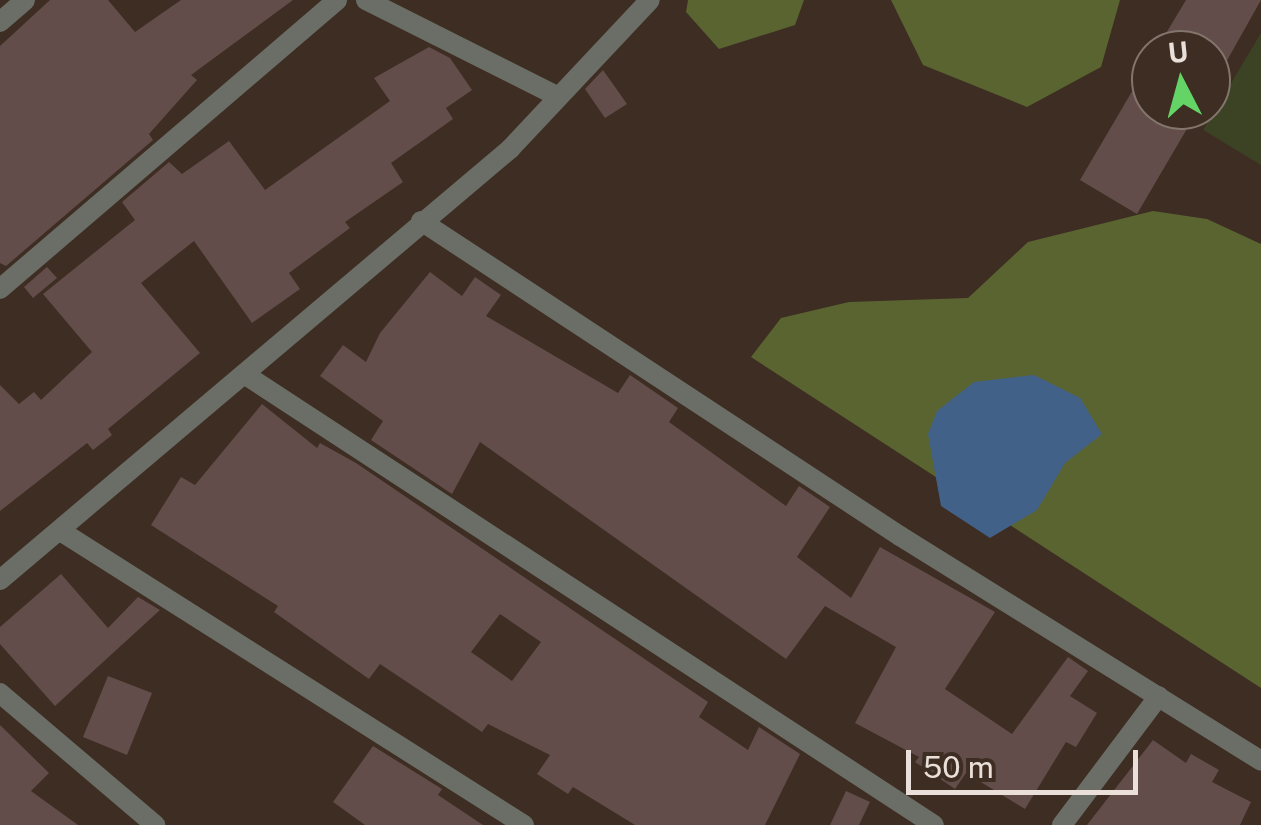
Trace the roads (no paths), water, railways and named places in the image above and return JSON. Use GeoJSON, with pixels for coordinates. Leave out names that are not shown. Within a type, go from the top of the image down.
{"type":"FeatureCollection","features":[{"type":"Feature","properties":{"kind":"street"},"geometry":{"type":"LineString","coordinates":[[0,22],[25,0]]}},
{"type":"Feature","properties":{"kind":"street"},"geometry":{"type":"LineString","coordinates":[[0,289],[337,0]]}},
{"type":"Feature","properties":{"kind":"street"},"geometry":{"type":"LineString","coordinates":[[366,0],[558,96]]}},
{"type":"Feature","properties":{"kind":"street"},"geometry":{"type":"LineString","coordinates":[[0,580],[62,532],[421,221],[510,149],[650,0]]}},
{"type":"Feature","properties":{"kind":"street"},"geometry":{"type":"LineString","coordinates":[[421,221],[1261,761]]}},
{"type":"Feature","properties":{"kind":"street"},"geometry":{"type":"LineString","coordinates":[[244,374],[934,825]]}},
{"type":"Feature","properties":{"kind":"street"},"geometry":{"type":"LineString","coordinates":[[62,532],[524,825]]}},
{"type":"Feature","properties":{"kind":"street"},"geometry":{"type":"LineString","coordinates":[[0,694],[155,825]]}},
{"type":"Feature","properties":{"kind":"street"},"geometry":{"type":"LineString","coordinates":[[1062,825],[1159,696]]}},
{"type":"Feature","properties":{"kind":"water"},"geometry":{"type":"Polygon","coordinates":[[[1034,375],[1080,398],[1102,434],[1065,463],[1037,510],[990,538],[941,506],[928,434],[937,411],[974,382],[1034,375]]]}}]}
